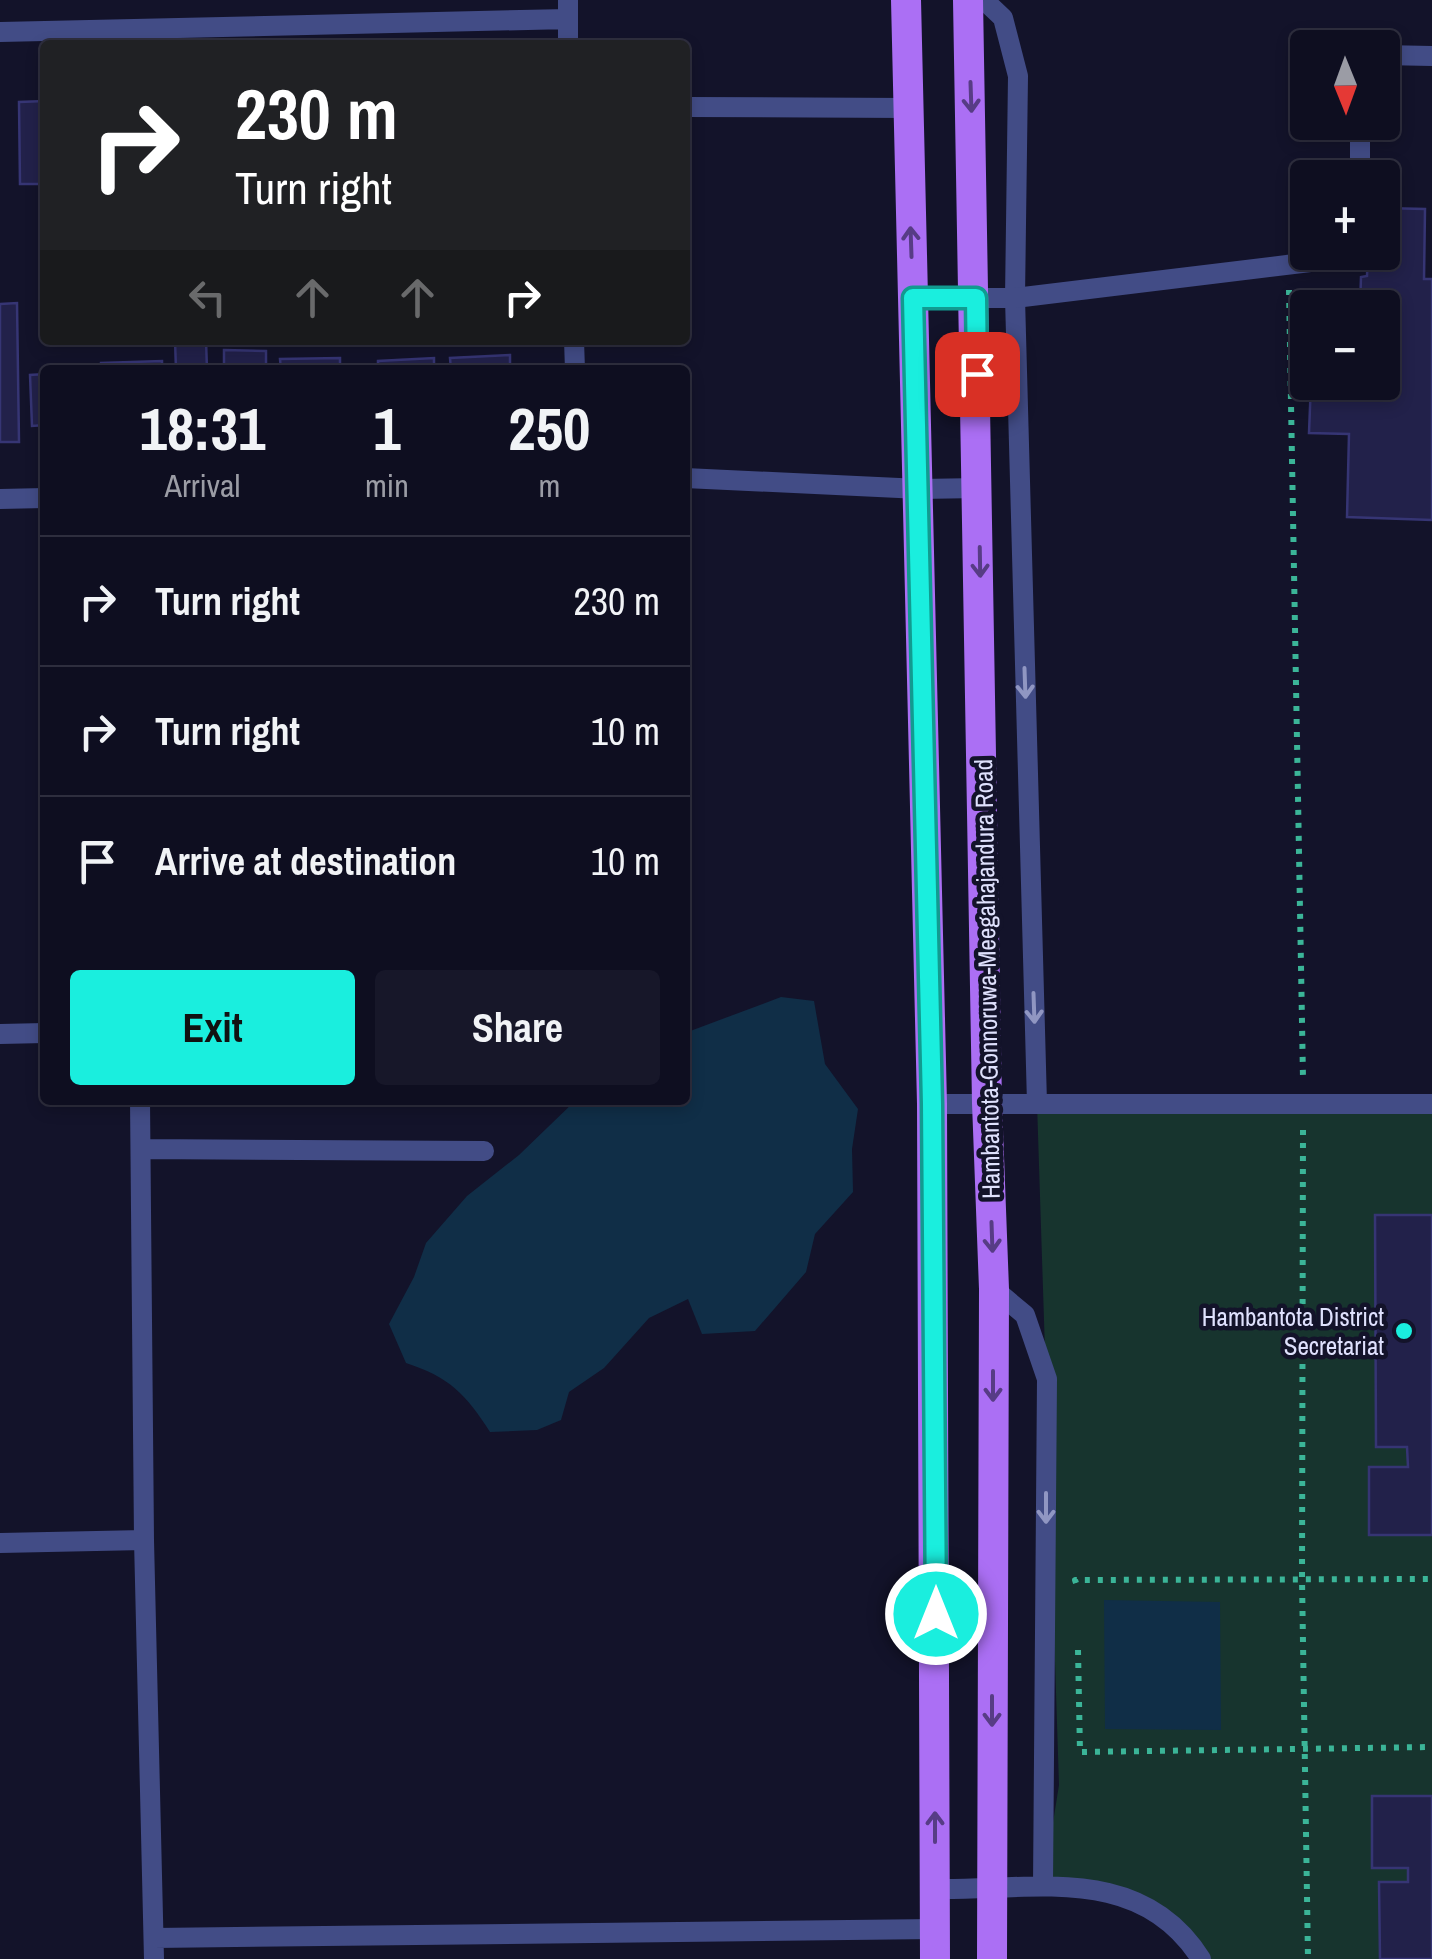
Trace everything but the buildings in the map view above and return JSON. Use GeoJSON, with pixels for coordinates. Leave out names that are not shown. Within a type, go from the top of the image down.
{"type":"FeatureCollection","features":[{"type":"Feature","properties":{"kind":"main road"},"geometry":{"type":"LineString","coordinates":[[906,0],[932,1104],[935,1944]]}},
{"type":"Feature","properties":{"kind":"main road","name":"Hambantota-Gonnoruwa-Meegahajandura Road"},"geometry":{"type":"LineString","coordinates":[[968,0],[987,1103],[994,1288],[992,1959]]}},
{"type":"Feature","properties":{"kind":"street"},"geometry":{"type":"LineString","coordinates":[[984,0],[1002,18],[1018,76],[1015,298],[1037,1103]]}},
{"type":"Feature","properties":{"kind":"street"},"geometry":{"type":"LineString","coordinates":[[0,32],[568,10],[568,40]]}},
{"type":"Feature","properties":{"kind":"street"},"geometry":{"type":"LineString","coordinates":[[1400,55],[1432,56]]}},
{"type":"Feature","properties":{"kind":"street"},"geometry":{"type":"LineString","coordinates":[[690,108],[908,108]]}},
{"type":"Feature","properties":{"kind":"street"},"geometry":{"type":"LineString","coordinates":[[913,298],[1015,298],[1290,265]]}},
{"type":"Feature","properties":{"kind":"street"},"geometry":{"type":"LineString","coordinates":[[690,478],[979,488]]}},
{"type":"Feature","properties":{"kind":"street"},"geometry":{"type":"LineString","coordinates":[[0,500],[40,498]]}},
{"type":"Feature","properties":{"kind":"street"},"geometry":{"type":"LineString","coordinates":[[0,1034],[40,1033]]}},
{"type":"Feature","properties":{"kind":"street"},"geometry":{"type":"LineString","coordinates":[[932,1104],[1432,1104]]}},
{"type":"Feature","properties":{"kind":"street"},"geometry":{"type":"LineString","coordinates":[[140,1105],[144,1540],[154,1949],[935,1944]]}},
{"type":"Feature","properties":{"kind":"street"},"geometry":{"type":"LineString","coordinates":[[141,1149],[484,1150]]}},
{"type":"Feature","properties":{"kind":"street"},"geometry":{"type":"LineString","coordinates":[[994,1288],[1025,1314],[1047,1380],[1044,1886]]}},
{"type":"Feature","properties":{"kind":"street"},"geometry":{"type":"LineString","coordinates":[[0,1542],[144,1540]]}},
{"type":"Feature","properties":{"kind":"street"},"geometry":{"type":"LineString","coordinates":[[935,1889],[1095,1888],[1140,1903],[1190,1941],[1201,1959]]}},
{"type":"Feature","properties":{"kind":"path"},"geometry":{"type":"LineString","coordinates":[[1076,1599],[1076,1580],[1432,1579]]}},
{"type":"Feature","properties":{"kind":"path"},"geometry":{"type":"LineString","coordinates":[[1077,1637],[1080,1752],[1432,1747]]}},
{"type":"Feature","properties":{"kind":"green space"},"geometry":{"type":"Polygon","coordinates":[[[1037,1103],[1432,1104],[1432,1959],[1201,1959],[1140,1903],[1043,1885],[1059,1785],[1037,1103]]]}},
{"type":"Feature","properties":{"kind":"water"},"geometry":{"type":"Polygon","coordinates":[[[781,997],[814,1001],[825,1064],[858,1109],[852,1149],[853,1192],[815,1234],[806,1272],[755,1331],[702,1334],[688,1299],[649,1318],[604,1368],[569,1392],[561,1420],[537,1430],[490,1432],[455,1388],[406,1363],[389,1324],[414,1277],[426,1243],[467,1196],[519,1155],[571,1105],[690,1105],[690,1031],[781,997]]]}},
{"type":"Feature","properties":{"kind":"water"},"geometry":{"type":"Polygon","coordinates":[[[1104,1600],[1220,1602],[1221,1730],[1105,1729],[1104,1600]]]}},
{"type":"Feature","properties":{"kind":"place","name":"Hambantota District Secretariat"},"geometry":{"type":"Point","coordinates":[1404,1331]}},
{"type":"Feature","properties":{"kind":"route"},"geometry":{"type":"LineString","coordinates":[[936,1614],[932,1104],[913,298],[976,298],[977,374]]}}]}
